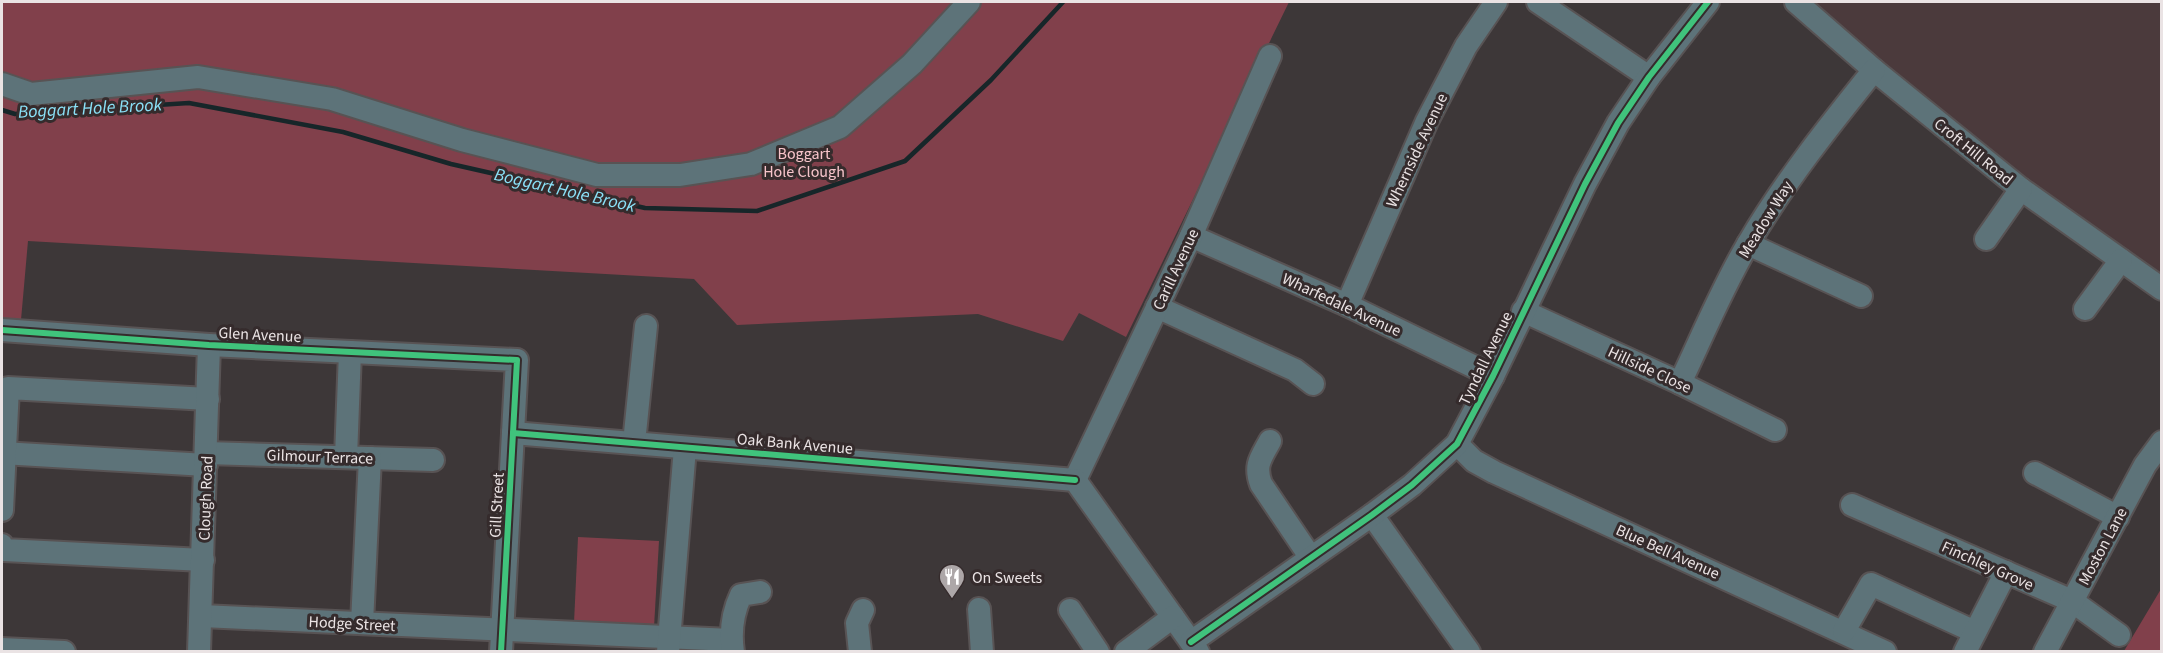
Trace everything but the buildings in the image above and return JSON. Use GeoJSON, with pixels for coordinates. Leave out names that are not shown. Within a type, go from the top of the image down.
{"type":"FeatureCollection","features":[{"type":"Feature","properties":{"kind":"street"},"geometry":{"type":"LineString","coordinates":[[2,84],[32,94],[198,77],[332,99],[462,140],[597,175],[680,174],[751,164],[840,127],[912,64],[969,2]]}},
{"type":"Feature","properties":{"kind":"street","name":"Whernside Avenue"},"geometry":{"type":"LineString","coordinates":[[1347,305],[1427,121],[1466,46],[1497,2]]}},
{"type":"Feature","properties":{"kind":"street"},"geometry":{"type":"LineString","coordinates":[[1538,2],[1649,77]]}},
{"type":"Feature","properties":{"kind":"street","name":"Tyndall Avenue"},"geometry":{"type":"LineString","coordinates":[[1194,647],[1412,485],[1457,444],[1493,376],[1585,184],[1618,123],[1649,77],[1708,2]]}},
{"type":"Feature","properties":{"kind":"street","name":"Croft Hill Road"},"geometry":{"type":"LineString","coordinates":[[1796,2],[1874,70],[2021,189],[2162,289]]}},
{"type":"Feature","properties":{"kind":"street","name":"Carill Avenue"},"geometry":{"type":"LineString","coordinates":[[1075,480],[1191,236],[1270,56]]}},
{"type":"Feature","properties":{"kind":"street","name":"Meadow Way"},"geometry":{"type":"LineString","coordinates":[[1680,383],[1748,244],[1803,159],[1874,70]]}},
{"type":"Feature","properties":{"kind":"street"},"geometry":{"type":"LineString","coordinates":[[1986,239],[2021,189]]}},
{"type":"Feature","properties":{"kind":"street","name":"Wharfedale Avenue"},"geometry":{"type":"LineString","coordinates":[[1191,236],[1347,305],[1493,376]]}},
{"type":"Feature","properties":{"kind":"street"},"geometry":{"type":"LineString","coordinates":[[1748,244],[1861,296]]}},
{"type":"Feature","properties":{"kind":"street"},"geometry":{"type":"LineString","coordinates":[[2085,309],[2121,260]]}},
{"type":"Feature","properties":{"kind":"street"},"geometry":{"type":"LineString","coordinates":[[1157,307],[1295,370],[1312,384]]}},
{"type":"Feature","properties":{"kind":"street","name":"Hillside Close"},"geometry":{"type":"LineString","coordinates":[[1523,311],[1776,430]]}},
{"type":"Feature","properties":{"kind":"street"},"geometry":{"type":"LineString","coordinates":[[634,443],[646,326]]}},
{"type":"Feature","properties":{"kind":"street","name":"Glen Avenue"},"geometry":{"type":"LineString","coordinates":[[2,330],[209,345],[518,360]]}},
{"type":"Feature","properties":{"kind":"street","name":"Clough Road"},"geometry":{"type":"LineString","coordinates":[[200,651],[209,345]]}},
{"type":"Feature","properties":{"kind":"street"},"geometry":{"type":"LineString","coordinates":[[346,458],[350,352]]}},
{"type":"Feature","properties":{"kind":"street","name":"Gill Street"},"geometry":{"type":"LineString","coordinates":[[502,640],[518,360]]}},
{"type":"Feature","properties":{"kind":"street"},"geometry":{"type":"LineString","coordinates":[[2,510],[3,453],[8,388],[208,399]]}},
{"type":"Feature","properties":{"kind":"street","name":"Oak Bank Avenue"},"geometry":{"type":"LineString","coordinates":[[513,433],[1075,480]]}},
{"type":"Feature","properties":{"kind":"street"},"geometry":{"type":"LineString","coordinates":[[1270,441],[1258,462],[1256,471],[1261,484],[1311,558]]}},
{"type":"Feature","properties":{"kind":"street","name":"Moston Lane"},"geometry":{"type":"LineString","coordinates":[[2045,651],[2145,465],[2162,442]]}},
{"type":"Feature","properties":{"kind":"street","name":"Blue Bell Avenue"},"geometry":{"type":"LineString","coordinates":[[1457,444],[1474,461],[1494,472],[1885,651]]}},
{"type":"Feature","properties":{"kind":"street"},"geometry":{"type":"LineString","coordinates":[[668,644],[685,448]]}},
{"type":"Feature","properties":{"kind":"street","name":"Gilmour Terrace"},"geometry":{"type":"LineString","coordinates":[[3,453],[206,459],[433,460]]}},
{"type":"Feature","properties":{"kind":"street"},"geometry":{"type":"LineString","coordinates":[[362,623],[370,458]]}},
{"type":"Feature","properties":{"kind":"street"},"geometry":{"type":"LineString","coordinates":[[2035,473],[2118,517]]}},
{"type":"Feature","properties":{"kind":"street"},"geometry":{"type":"LineString","coordinates":[[1075,480],[1194,647]]}},
{"type":"Feature","properties":{"kind":"street","name":"Finchley Grove"},"geometry":{"type":"LineString","coordinates":[[1852,505],[2072,601],[2119,634]]}},
{"type":"Feature","properties":{"kind":"street"},"geometry":{"type":"LineString","coordinates":[[1372,515],[1468,651]]}},
{"type":"Feature","properties":{"kind":"street"},"geometry":{"type":"LineString","coordinates":[[3,548],[203,560]]}},
{"type":"Feature","properties":{"kind":"street"},"geometry":{"type":"LineString","coordinates":[[1844,631],[1871,584],[1970,642],[2006,572]]}},
{"type":"Feature","properties":{"kind":"street"},"geometry":{"type":"LineString","coordinates":[[732,646],[735,609],[741,595],[760,592]]}},
{"type":"Feature","properties":{"kind":"street"},"geometry":{"type":"LineString","coordinates":[[979,609],[982,651]]}},
{"type":"Feature","properties":{"kind":"street"},"geometry":{"type":"LineString","coordinates":[[860,651],[857,623],[863,610]]}},
{"type":"Feature","properties":{"kind":"street"},"geometry":{"type":"LineString","coordinates":[[1070,610],[1098,651]]}},
{"type":"Feature","properties":{"kind":"street","name":"Hodge Street"},"geometry":{"type":"LineString","coordinates":[[202,616],[362,623],[502,640],[732,646]]}},
{"type":"Feature","properties":{"kind":"street"},"geometry":{"type":"LineString","coordinates":[[1126,651],[1173,617]]}},
{"type":"Feature","properties":{"kind":"street"},"geometry":{"type":"LineString","coordinates":[[2,649],[64,651]]}},
{"type":"Feature","properties":{"kind":"shaded area"},"geometry":{"type":"Polygon","coordinates":[[[1810,2],[2161,2],[2161,279],[2003,167],[1810,2]]]}},
{"type":"Feature","properties":{"kind":"green space","name":"Boggart Hole Clough"},"geometry":{"type":"Polygon","coordinates":[[[2,2],[1289,2],[1126,337],[1079,313],[1063,341],[978,314],[737,325],[694,279],[28,241],[21,320],[2,319],[2,2]]]}},
{"type":"Feature","properties":{"kind":"green space"},"geometry":{"type":"Polygon","coordinates":[[[578,537],[659,541],[654,627],[574,623],[578,537]]]}},
{"type":"Feature","properties":{"kind":"green space"},"geometry":{"type":"Polygon","coordinates":[[[2161,589],[2161,651],[2124,651],[2127,646],[2161,589]]]}},
{"type":"Feature","properties":{"kind":"waterway","name":"Boggart Hole Brook"},"geometry":{"type":"LineString","coordinates":[[2,110],[15,114],[189,103],[343,132],[451,164],[645,208],[757,211],[905,161],[991,80],[1063,2]]}},
{"type":"Feature","properties":{"kind":"cycle path"},"geometry":{"type":"LineString","coordinates":[[1191,642],[1372,515],[1412,485],[1457,444],[1493,376],[1585,184],[1618,123],[1649,77],[1708,2]]}},
{"type":"Feature","properties":{"kind":"cycle path"},"geometry":{"type":"LineString","coordinates":[[2,330],[209,345],[517,360],[501,652]]}},
{"type":"Feature","properties":{"kind":"cycle path"},"geometry":{"type":"LineString","coordinates":[[513,433],[1075,480]]}},
{"type":"Feature","properties":{"kind":"place","name":"On Sweets"},"geometry":{"type":"Point","coordinates":[952,600]}}]}
